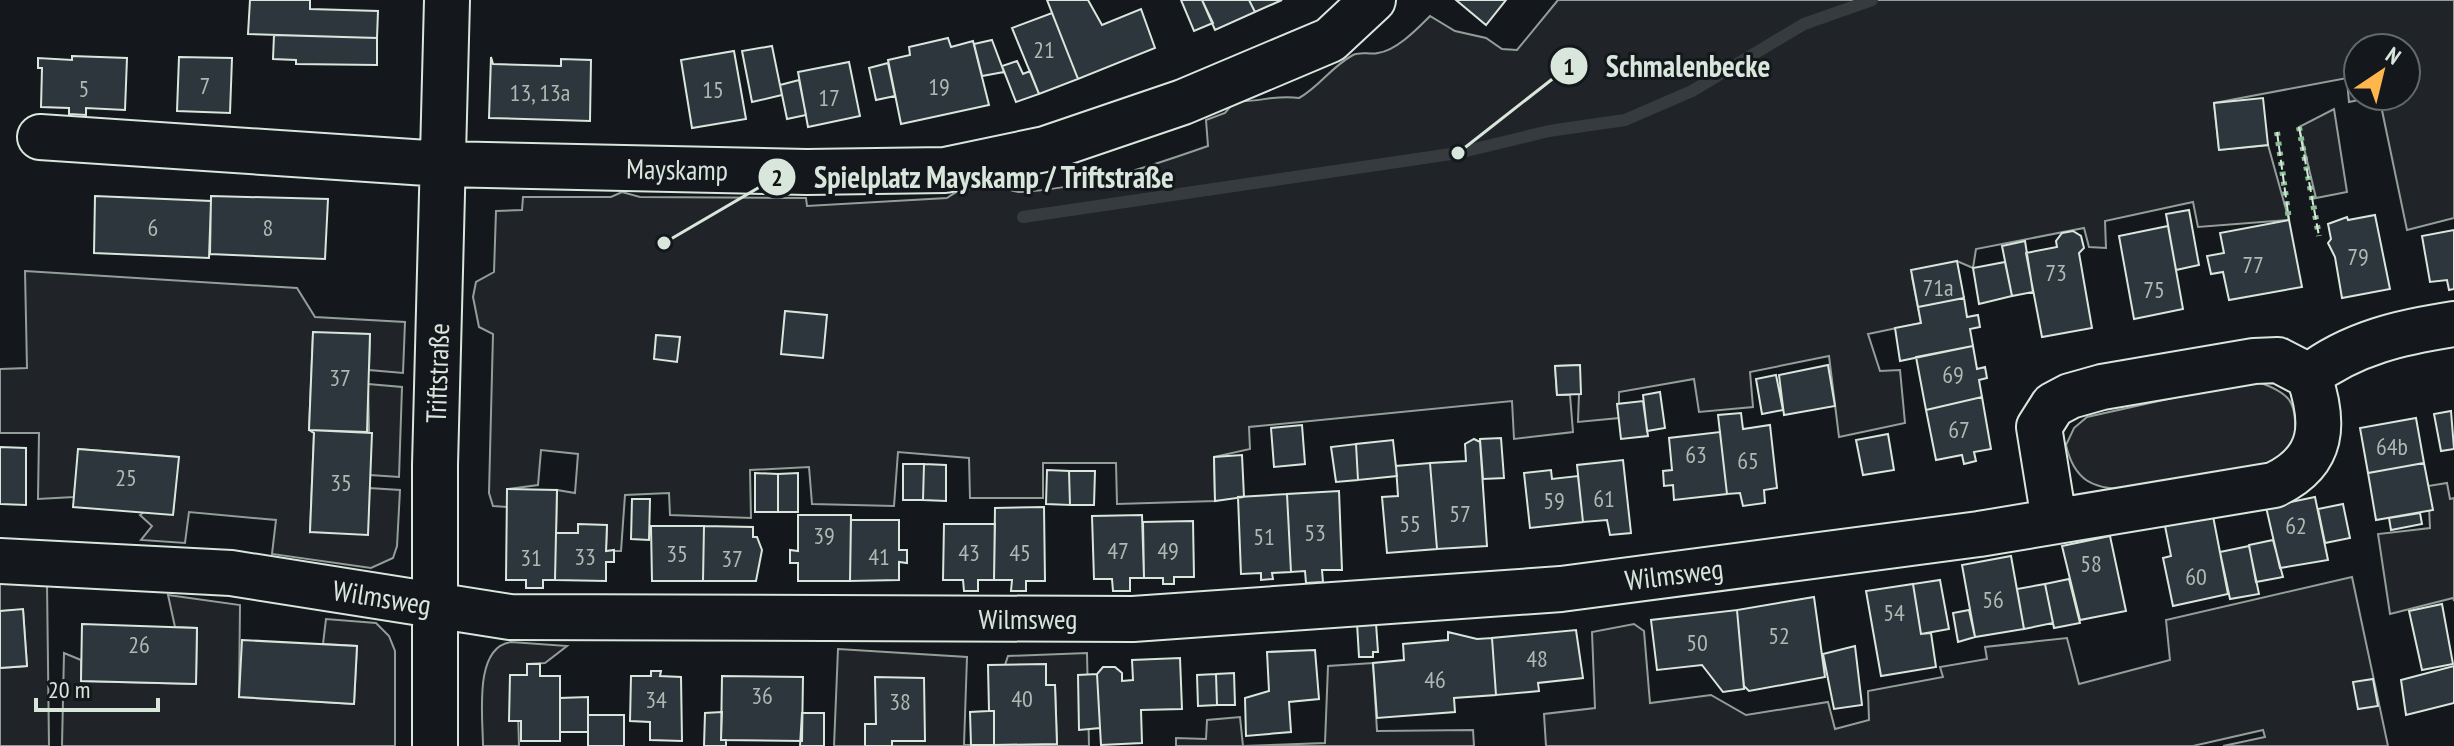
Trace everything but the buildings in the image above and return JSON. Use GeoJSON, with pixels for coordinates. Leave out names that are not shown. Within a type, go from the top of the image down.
{"type":"FeatureCollection","features":[{"type":"Feature","properties":{"kind":"street","name":"Triftstraße"},"geometry":{"type":"LineString","coordinates":[[435,746],[434,605],[447,0]]}},
{"type":"Feature","properties":{"kind":"street","name":"Mayskamp"},"geometry":{"type":"LineString","coordinates":[[40,137],[442,164],[807,172],[945,170],[1045,149],[1183,102],[1330,40],[1373,0]]}},
{"type":"Feature","properties":{"kind":"street"},"geometry":{"type":"LineString","coordinates":[[2054,520],[2039,427],[2053,405],[2102,387],[2254,361],[2278,360],[2295,365],[2309,376],[2330,360],[2362,344],[2454,324]]}},
{"type":"Feature","properties":{"kind":"street","name":"Wilmsweg"},"geometry":{"type":"LineString","coordinates":[[0,561],[231,573],[510,617],[1133,619],[1561,589],[1979,534],[2274,485],[2291,477],[2315,447],[2322,417],[2309,376]]}},
{"type":"Feature","properties":{"kind":"shaded area"},"geometry":{"type":"Polygon","coordinates":[[[1558,0],[2454,0],[2454,218],[2407,230],[2382,112],[2422,112],[2422,32],[2342,32],[2342,79],[2214,103],[2219,150],[2268,145],[2289,220],[2198,227],[2193,202],[2105,221],[2106,248],[2089,247],[2084,228],[1976,249],[1973,268],[1957,261],[1912,277],[1921,323],[1868,334],[1880,371],[1900,370],[1905,423],[1839,437],[1829,356],[1750,372],[1753,407],[1699,412],[1694,379],[1619,392],[1619,418],[1578,422],[1580,365],[1555,366],[1557,395],[1570,395],[1573,432],[1514,439],[1512,401],[1249,427],[1250,449],[1214,457],[1215,501],[1117,504],[1116,463],[1043,463],[1043,498],[970,498],[969,458],[898,452],[894,506],[812,504],[809,467],[750,470],[751,518],[670,515],[669,493],[625,495],[621,551],[606,551],[607,526],[578,533],[556,533],[557,490],[575,493],[578,454],[541,450],[538,485],[508,489],[507,507],[493,506],[489,493],[493,334],[479,327],[473,297],[476,282],[494,272],[496,211],[522,210],[523,197],[611,197],[622,192],[640,197],[806,198],[807,206],[947,198],[980,183],[993,183],[1018,192],[1046,190],[1140,169],[1208,146],[1206,120],[1225,113],[1235,101],[1299,98],[1345,60],[1356,54],[1378,53],[1392,48],[1430,16],[1455,31],[1486,38],[1502,49],[1517,50],[1558,0]]]}},
{"type":"Feature","properties":{"kind":"shaded area"},"geometry":{"type":"Polygon","coordinates":[[[2334,109],[2347,192],[2316,198],[2299,127],[2334,109]]]}},
{"type":"Feature","properties":{"kind":"shaded area"},"geometry":{"type":"Polygon","coordinates":[[[25,271],[297,288],[315,317],[405,322],[403,373],[369,370],[370,334],[313,333],[309,430],[314,433],[310,532],[369,488],[400,490],[397,546],[393,558],[371,568],[272,554],[276,520],[189,512],[185,543],[141,540],[152,526],[140,515],[144,512],[173,514],[178,457],[79,449],[74,497],[38,499],[39,433],[0,433],[0,369],[27,368],[25,271]]]}},
{"type":"Feature","properties":{"kind":"shaded area"},"geometry":{"type":"Polygon","coordinates":[[[2253,380],[2277,390],[2293,409],[2295,444],[2279,462],[2128,489],[2095,485],[2074,467],[2066,445],[2074,428],[2087,417],[2253,380]]]}},
{"type":"Feature","properties":{"kind":"shaded area"},"geometry":{"type":"Polygon","coordinates":[[[368,384],[402,387],[399,477],[370,475],[368,384]]]}},
{"type":"Feature","properties":{"kind":"shaded area"},"geometry":{"type":"Polygon","coordinates":[[[2447,483],[2450,499],[2454,498],[2454,601],[2453,598],[2390,614],[2378,534],[2430,528],[2428,486],[2447,483]]]}},
{"type":"Feature","properties":{"kind":"shaded area"},"geometry":{"type":"Polygon","coordinates":[[[2352,577],[2388,746],[2223,746],[2265,737],[2263,730],[2193,746],[1546,746],[1544,714],[1595,708],[1592,632],[1634,624],[1644,631],[1650,703],[1711,695],[1746,715],[1828,702],[1835,729],[1869,720],[1868,691],[1943,677],[1940,667],[1987,659],[1985,647],[2067,638],[2079,684],[2170,660],[2166,620],[2352,577]]]}},
{"type":"Feature","properties":{"kind":"shaded area"},"geometry":{"type":"Polygon","coordinates":[[[0,583],[47,583],[49,746],[0,746],[0,668],[27,666],[23,610],[0,611],[0,583]]]}},
{"type":"Feature","properties":{"kind":"shaded area"},"geometry":{"type":"Polygon","coordinates":[[[168,595],[240,605],[239,697],[354,704],[357,646],[323,644],[326,619],[376,623],[389,636],[395,651],[395,746],[62,746],[64,653],[81,660],[81,681],[196,684],[197,628],[175,627],[168,595]]]}},
{"type":"Feature","properties":{"kind":"shaded area"},"geometry":{"type":"Polygon","coordinates":[[[511,642],[567,646],[545,663],[528,664],[527,675],[517,676],[519,746],[483,746],[485,670],[499,647],[511,642]]]}},
{"type":"Feature","properties":{"kind":"shaded area"},"geometry":{"type":"Polygon","coordinates":[[[838,649],[967,657],[964,745],[1057,744],[1055,685],[1046,685],[1046,665],[1005,665],[1008,656],[1087,653],[1089,746],[834,746],[838,649]]]}},
{"type":"Feature","properties":{"kind":"shaded area"},"geometry":{"type":"Polygon","coordinates":[[[1373,663],[1377,731],[1473,730],[1474,746],[1243,746],[1325,743],[1328,666],[1373,663]]]}},
{"type":"Feature","properties":{"kind":"shaded area"},"geometry":{"type":"Polygon","coordinates":[[[1240,717],[1243,746],[1176,746],[1176,738],[1206,739],[1207,720],[1240,717]]]}},
{"type":"Feature","properties":{"kind":"waterway"},"geometry":{"type":"LineString","coordinates":[[1023,217],[1458,153],[1549,131],[1625,120],[1692,91],[1804,24],[1872,0]]}},
{"type":"Feature","properties":{"kind":"hedge"},"geometry":{"type":"LineString","coordinates":[[2299,127],[2319,236]]}},
{"type":"Feature","properties":{"kind":"hedge"},"geometry":{"type":"LineString","coordinates":[[2277,132],[2289,220]]}},
{"type":"Feature","properties":{"kind":"fence"},"geometry":{"type":"LineString","coordinates":[[2299,127],[2319,236]]}},
{"type":"Feature","properties":{"kind":"fence"},"geometry":{"type":"LineString","coordinates":[[2277,132],[2289,220]]}},
{"type":"Feature","properties":{"kind":"place","name":"Schmalenbecke"},"geometry":{"type":"Point","coordinates":[1458,153]}},
{"type":"Feature","properties":{"kind":"place","name":"Spielplatz Mayskamp / Triftstraße"},"geometry":{"type":"Point","coordinates":[664,243]}}]}
